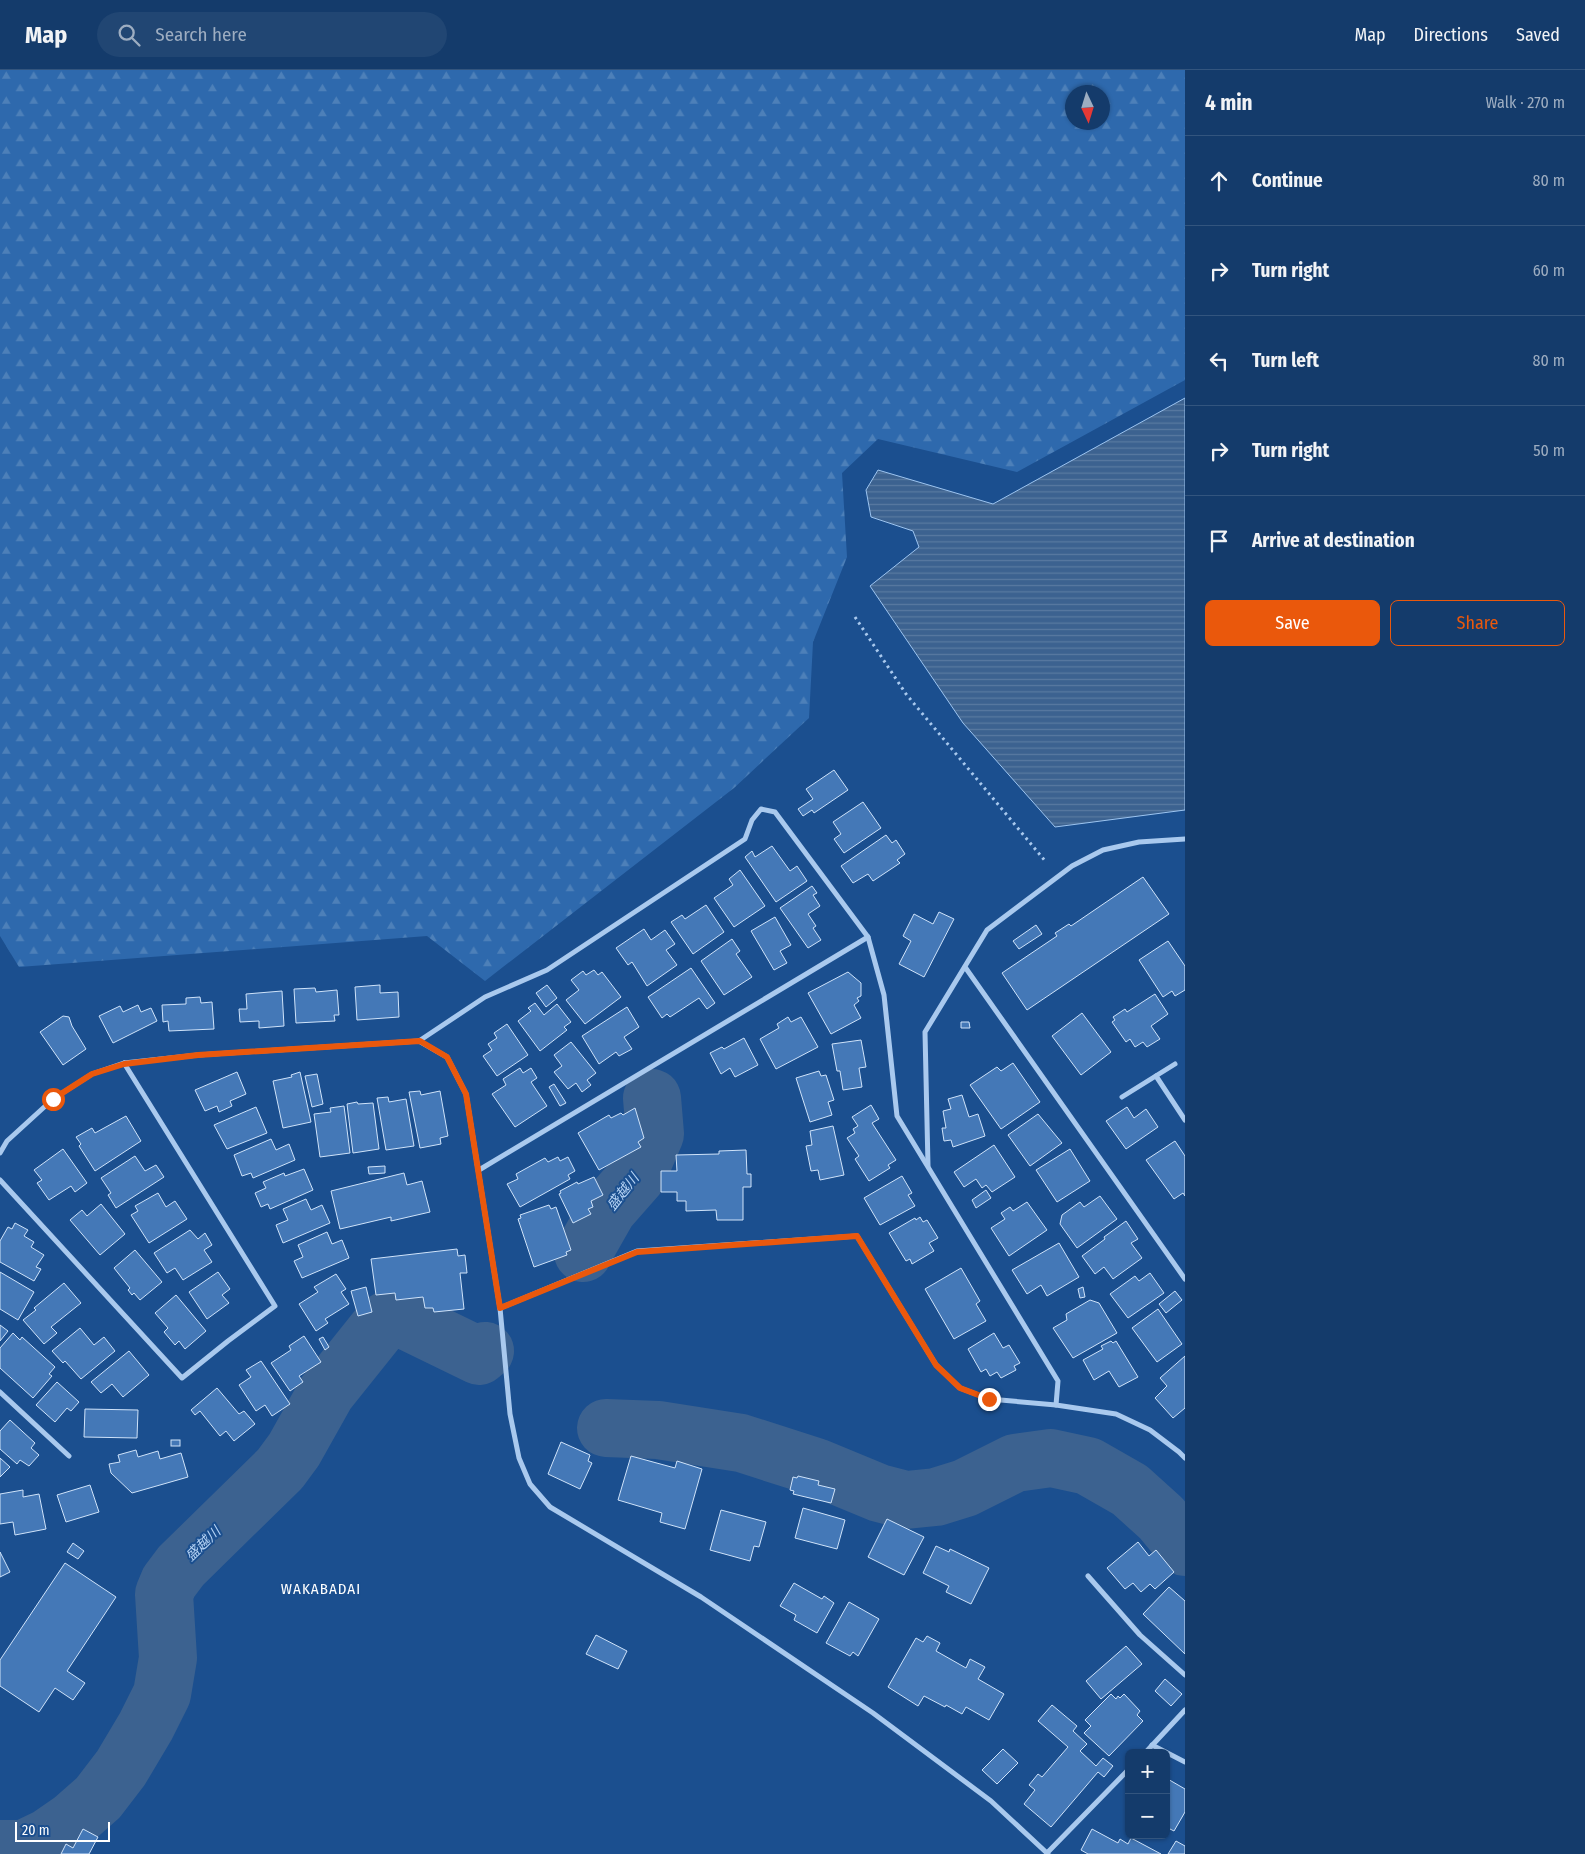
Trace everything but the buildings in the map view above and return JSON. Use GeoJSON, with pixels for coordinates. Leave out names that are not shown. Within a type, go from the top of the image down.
{"type":"FeatureCollection","features":[{"type":"Feature","properties":{"kind":"street"},"geometry":{"type":"LineString","coordinates":[[0,1153],[7,1141],[53,1099],[92,1074],[124,1064],[198,1055],[420,1041],[485,997],[547,970],[745,839],[752,820],[761,809],[775,812],[868,937],[884,995],[897,1116],[1058,1381],[1056,1405]]}},
{"type":"Feature","properties":{"kind":"street"},"geometry":{"type":"LineString","coordinates":[[928,1167],[925,1032],[987,930],[1072,866],[1102,850],[1140,842],[1185,839]]}},
{"type":"Feature","properties":{"kind":"street"},"geometry":{"type":"LineString","coordinates":[[479,1170],[868,937]]}},
{"type":"Feature","properties":{"kind":"street"},"geometry":{"type":"LineString","coordinates":[[965,967],[1185,1280]]}},
{"type":"Feature","properties":{"kind":"street"},"geometry":{"type":"LineString","coordinates":[[420,1041],[447,1057],[466,1094],[500,1308],[510,1414],[519,1458],[530,1484],[550,1507],[701,1597],[873,1713],[991,1801],[1048,1853],[1125,1773]]}},
{"type":"Feature","properties":{"kind":"street"},"geometry":{"type":"LineString","coordinates":[[0,1180],[182,1378],[228,1340],[275,1306],[124,1064]]}},
{"type":"Feature","properties":{"kind":"street"},"geometry":{"type":"LineString","coordinates":[[1122,1097],[1175,1064]]}},
{"type":"Feature","properties":{"kind":"street"},"geometry":{"type":"LineString","coordinates":[[1156,1076],[1185,1120]]}},
{"type":"Feature","properties":{"kind":"street"},"geometry":{"type":"LineString","coordinates":[[500,1308],[637,1252],[857,1236],[936,1365],[960,1388],[989,1399],[1056,1405],[1116,1414],[1150,1430],[1185,1458]]}},
{"type":"Feature","properties":{"kind":"street"},"geometry":{"type":"LineString","coordinates":[[0,1392],[69,1456]]}},
{"type":"Feature","properties":{"kind":"street"},"geometry":{"type":"LineString","coordinates":[[1088,1576],[1140,1635],[1185,1675]]}},
{"type":"Feature","properties":{"kind":"street"},"geometry":{"type":"LineString","coordinates":[[1148,1749],[1185,1710]]}},
{"type":"Feature","properties":{"kind":"street"},"geometry":{"type":"LineString","coordinates":[[1152,1745],[1185,1762]]}},
{"type":"Feature","properties":{"kind":"path"},"geometry":{"type":"LineString","coordinates":[[855,617],[906,694],[1058,876]]}},
{"type":"Feature","properties":{"kind":"green space"},"geometry":{"type":"Polygon","coordinates":[[[0,70],[1185,70],[1185,380],[1017,472],[878,439],[842,473],[847,557],[813,642],[809,718],[734,788],[485,981],[427,936],[19,967],[0,936],[0,70]]]}},
{"type":"Feature","properties":{"kind":"shaded area"},"geometry":{"type":"Polygon","coordinates":[[[1185,398],[1185,810],[1055,827],[963,723],[870,586],[919,547],[913,531],[871,517],[866,490],[878,470],[993,504],[1185,398]]]}},
{"type":"Feature","properties":{"kind":"waterway","name":"盛越川"},"geometry":{"type":"LineString","coordinates":[[583,1253],[608,1209],[637,1176],[655,1134],[652,1098]]}},
{"type":"Feature","properties":{"kind":"waterway","name":"盛越川"},"geometry":{"type":"LineString","coordinates":[[0,1849],[24,1849],[47,1838],[73,1820],[98,1798],[121,1768],[146,1726],[162,1694],[168,1658],[164,1594],[169,1582],[181,1566],[280,1469],[294,1450],[326,1393],[382,1323],[392,1317],[405,1320],[479,1356],[485,1351]]}},
{"type":"Feature","properties":{"kind":"waterway"},"geometry":{"type":"LineString","coordinates":[[606,1428],[658,1430],[741,1443],[816,1467],[879,1493],[906,1500],[936,1497],[965,1488],[1015,1463],[1051,1458],[1088,1466],[1130,1490],[1161,1518],[1185,1547]]}},
{"type":"Feature","properties":{"kind":"district","name":"WAKABADAI"},"geometry":{"type":"Point","coordinates":[321,1589]}},
{"type":"Feature","properties":{"kind":"route"},"geometry":{"type":"LineString","coordinates":[[53,1099],[92,1074],[124,1064],[198,1055],[420,1041],[447,1057],[466,1094],[500,1308],[637,1252],[857,1236],[936,1365],[960,1388],[989,1399]]}}]}
